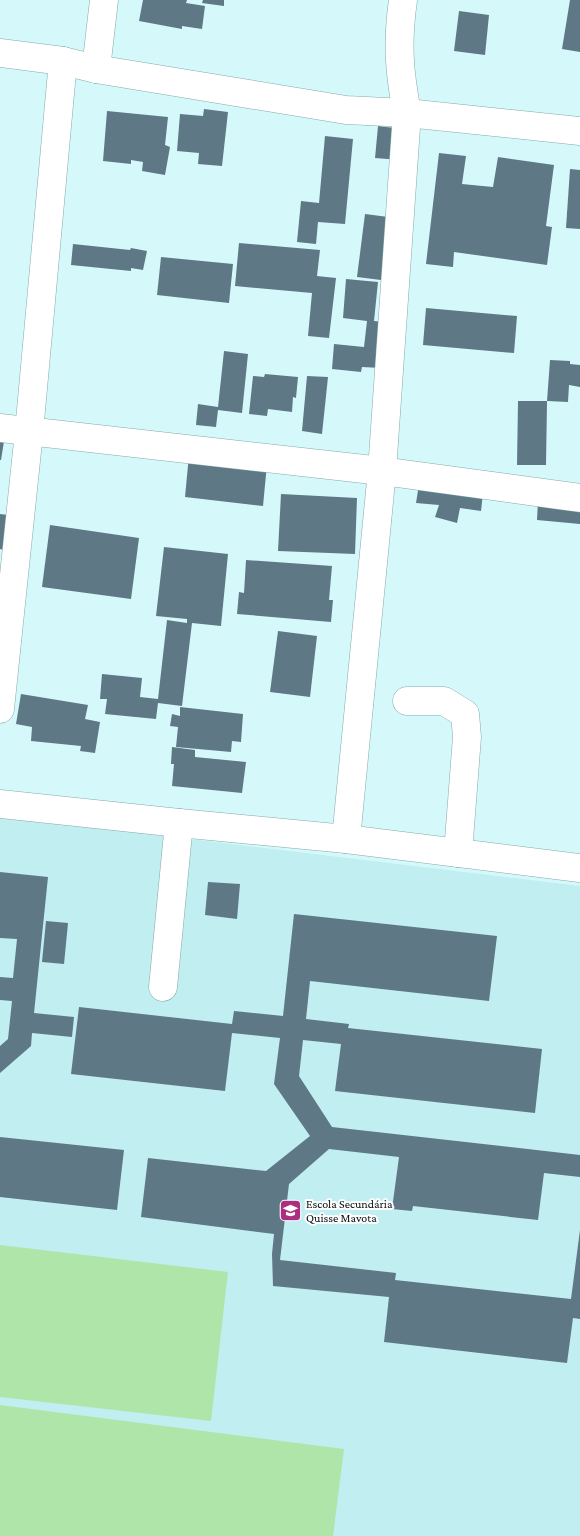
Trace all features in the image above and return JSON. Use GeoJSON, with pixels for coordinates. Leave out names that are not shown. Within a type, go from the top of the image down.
{"type":"FeatureCollection","features":[{"type":"Feature","properties":{"kind":"street"},"geometry":{"type":"LineString","coordinates":[[96,69],[104,0]]}},
{"type":"Feature","properties":{"kind":"street"},"geometry":{"type":"LineString","coordinates":[[346,839],[382,471],[406,113],[398,52],[403,0]]}},
{"type":"Feature","properties":{"kind":"street"},"geometry":{"type":"LineString","coordinates":[[0,53],[64,61],[96,69],[346,110],[406,113],[580,131]]}},
{"type":"Feature","properties":{"kind":"street"},"geometry":{"type":"LineString","coordinates":[[0,709],[29,432],[64,61]]}},
{"type":"Feature","properties":{"kind":"street"},"geometry":{"type":"LineString","coordinates":[[0,428],[382,471],[580,498]]}},
{"type":"Feature","properties":{"kind":"street"},"geometry":{"type":"LineString","coordinates":[[407,700],[444,701],[465,714],[467,737],[458,853]]}},
{"type":"Feature","properties":{"kind":"street"},"geometry":{"type":"LineString","coordinates":[[0,804],[346,839],[580,868]]}},
{"type":"Feature","properties":{"kind":"street"},"geometry":{"type":"LineString","coordinates":[[163,987],[179,823]]}},
{"type":"Feature","properties":{"kind":"shaded area","name":"Escola Secundária Quisse Mavota"},"geometry":{"type":"Polygon","coordinates":[[[0,816],[580,886],[580,1536],[0,1536],[0,816]]]}},
{"type":"Feature","properties":{"kind":"green space"},"geometry":{"type":"Polygon","coordinates":[[[0,1245],[228,1272],[211,1421],[0,1397],[0,1245]]]}},
{"type":"Feature","properties":{"kind":"green space"},"geometry":{"type":"Polygon","coordinates":[[[0,1405],[344,1449],[333,1536],[0,1536],[0,1405]]]}},
{"type":"Feature","properties":{"kind":"building"},"geometry":{"type":"Polygon","coordinates":[[[143,0],[187,0],[186,3],[205,6],[202,29],[182,26],[182,29],[139,21],[143,0]]]}},
{"type":"Feature","properties":{"kind":"building"},"geometry":{"type":"Polygon","coordinates":[[[203,0],[224,0],[224,6],[202,3],[203,0]]]}},
{"type":"Feature","properties":{"kind":"building"},"geometry":{"type":"Polygon","coordinates":[[[570,0],[580,0],[580,52],[562,49],[570,0]]]}},
{"type":"Feature","properties":{"kind":"building"},"geometry":{"type":"Polygon","coordinates":[[[459,11],[489,15],[485,55],[454,51],[459,11]]]}},
{"type":"Feature","properties":{"kind":"building"},"geometry":{"type":"Polygon","coordinates":[[[204,109],[228,112],[222,166],[198,164],[199,153],[177,151],[180,114],[203,116],[204,109]]]}},
{"type":"Feature","properties":{"kind":"building"},"geometry":{"type":"Polygon","coordinates":[[[107,111],[168,117],[165,145],[170,147],[165,175],[142,171],[143,162],[131,160],[131,164],[103,161],[107,111]]]}},
{"type":"Feature","properties":{"kind":"building"},"geometry":{"type":"Polygon","coordinates":[[[378,126],[403,129],[400,160],[375,158],[378,126]]]}},
{"type":"Feature","properties":{"kind":"building"},"geometry":{"type":"Polygon","coordinates":[[[325,136],[353,139],[345,224],[318,222],[316,244],[297,242],[301,201],[319,203],[325,136]]]}},
{"type":"Feature","properties":{"kind":"building"},"geometry":{"type":"Polygon","coordinates":[[[439,153],[466,156],[462,184],[493,187],[498,157],[554,165],[546,226],[552,227],[547,265],[454,252],[453,267],[426,264],[439,153]]]}},
{"type":"Feature","properties":{"kind":"building"},"geometry":{"type":"Polygon","coordinates":[[[570,169],[580,170],[580,229],[566,228],[570,169]]]}},
{"type":"Feature","properties":{"kind":"building"},"geometry":{"type":"Polygon","coordinates":[[[365,214],[396,218],[389,281],[357,277],[365,214]]]}},
{"type":"Feature","properties":{"kind":"building"},"geometry":{"type":"Polygon","coordinates":[[[239,243],[320,250],[317,276],[336,278],[329,338],[308,336],[312,293],[235,286],[239,243]]]}},
{"type":"Feature","properties":{"kind":"building"},"geometry":{"type":"Polygon","coordinates":[[[73,244],[147,251],[143,270],[131,268],[131,271],[71,265],[73,244]]]}},
{"type":"Feature","properties":{"kind":"building"},"geometry":{"type":"Polygon","coordinates":[[[161,257],[233,264],[229,303],[157,295],[161,257]]]}},
{"type":"Feature","properties":{"kind":"building"},"geometry":{"type":"Polygon","coordinates":[[[346,279],[378,282],[374,321],[386,322],[381,368],[362,367],[361,372],[332,369],[334,344],[364,347],[367,321],[343,318],[346,279]]]}},
{"type":"Feature","properties":{"kind":"building"},"geometry":{"type":"Polygon","coordinates":[[[426,308],[517,316],[514,353],[423,345],[426,308]]]}},
{"type":"Feature","properties":{"kind":"building"},"geometry":{"type":"Polygon","coordinates":[[[224,351],[248,354],[242,413],[218,410],[216,427],[196,425],[198,404],[218,407],[224,351]]]}},
{"type":"Feature","properties":{"kind":"building"},"geometry":{"type":"Polygon","coordinates":[[[550,360],[570,361],[570,364],[580,365],[580,387],[569,385],[568,402],[547,401],[550,360]]]}},
{"type":"Feature","properties":{"kind":"building"},"geometry":{"type":"Polygon","coordinates":[[[265,374],[298,377],[296,398],[293,397],[292,412],[268,409],[267,416],[249,414],[253,376],[264,377],[265,374]]]}},
{"type":"Feature","properties":{"kind":"building"},"geometry":{"type":"Polygon","coordinates":[[[307,376],[328,377],[322,434],[302,431],[307,376]]]}},
{"type":"Feature","properties":{"kind":"building"},"geometry":{"type":"Polygon","coordinates":[[[518,401],[547,401],[546,465],[517,465],[518,401]]]}},
{"type":"Feature","properties":{"kind":"building"},"geometry":{"type":"Polygon","coordinates":[[[0,434],[5,435],[1,460],[0,460],[0,434]]]}},
{"type":"Feature","properties":{"kind":"building"},"geometry":{"type":"Polygon","coordinates":[[[189,455],[267,464],[263,506],[185,497],[189,455]]]}},
{"type":"Feature","properties":{"kind":"building"},"geometry":{"type":"Polygon","coordinates":[[[419,484],[483,493],[481,511],[460,508],[457,523],[435,517],[439,505],[416,503],[419,484]]]}},
{"type":"Feature","properties":{"kind":"building"},"geometry":{"type":"Polygon","coordinates":[[[281,494],[357,498],[355,554],[278,551],[281,494]]]}},
{"type":"Feature","properties":{"kind":"building"},"geometry":{"type":"Polygon","coordinates":[[[538,501],[580,505],[580,524],[537,520],[538,501]]]}},
{"type":"Feature","properties":{"kind":"building"},"geometry":{"type":"Polygon","coordinates":[[[0,514],[8,515],[3,550],[0,549],[0,514]]]}},
{"type":"Feature","properties":{"kind":"building"},"geometry":{"type":"Polygon","coordinates":[[[50,525],[139,538],[131,599],[42,587],[50,525]]]}},
{"type":"Feature","properties":{"kind":"building"},"geometry":{"type":"Polygon","coordinates":[[[164,547],[228,554],[221,626],[192,623],[182,706],[158,703],[156,719],[105,714],[107,699],[100,699],[102,674],[142,678],[140,697],[158,699],[167,620],[187,623],[187,619],[156,616],[164,547]]]}},
{"type":"Feature","properties":{"kind":"building"},"geometry":{"type":"Polygon","coordinates":[[[246,560],[332,566],[329,600],[333,600],[331,622],[237,614],[239,592],[244,593],[246,560]]]}},
{"type":"Feature","properties":{"kind":"building"},"geometry":{"type":"Polygon","coordinates":[[[278,631],[317,636],[310,697],[270,692],[278,631]]]}},
{"type":"Feature","properties":{"kind":"building"},"geometry":{"type":"Polygon","coordinates":[[[21,694],[88,705],[85,719],[100,722],[95,753],[80,751],[81,746],[31,741],[32,727],[16,724],[21,694]]]}},
{"type":"Feature","properties":{"kind":"building"},"geometry":{"type":"Polygon","coordinates":[[[180,707],[243,714],[241,742],[232,741],[231,752],[176,747],[178,727],[170,726],[172,714],[180,716],[180,707]]]}},
{"type":"Feature","properties":{"kind":"building"},"geometry":{"type":"Polygon","coordinates":[[[172,747],[195,750],[195,757],[246,762],[242,793],[172,786],[174,764],[171,764],[172,747]]]}},
{"type":"Feature","properties":{"kind":"building"},"geometry":{"type":"Polygon","coordinates":[[[0,872],[48,877],[34,1013],[74,1017],[72,1037],[32,1033],[31,1046],[0,1073],[0,1046],[8,1039],[12,1001],[0,1000],[0,977],[13,978],[17,939],[0,938],[0,872]]]}},
{"type":"Feature","properties":{"kind":"building"},"geometry":{"type":"Polygon","coordinates":[[[208,882],[240,884],[237,919],[205,915],[208,882]]]}},
{"type":"Feature","properties":{"kind":"building"},"geometry":{"type":"Polygon","coordinates":[[[294,914],[497,936],[489,1001],[310,981],[306,1019],[349,1024],[348,1028],[542,1049],[535,1113],[335,1091],[341,1044],[303,1040],[299,1076],[332,1127],[580,1155],[580,1177],[544,1173],[538,1220],[413,1206],[412,1211],[392,1209],[399,1157],[329,1149],[289,1184],[280,1260],[396,1273],[395,1280],[571,1299],[580,1230],[580,1319],[573,1318],[567,1363],[384,1342],[389,1297],[273,1286],[272,1254],[274,1234],[141,1217],[148,1158],[266,1171],[310,1136],[274,1084],[280,1038],[232,1033],[225,1091],[71,1074],[79,1007],[232,1024],[234,1011],[283,1016],[294,914]]]}},
{"type":"Feature","properties":{"kind":"building"},"geometry":{"type":"Polygon","coordinates":[[[46,921],[68,923],[64,964],[42,962],[46,921]]]}},
{"type":"Feature","properties":{"kind":"building"},"geometry":{"type":"Polygon","coordinates":[[[0,1137],[124,1150],[117,1210],[0,1197],[0,1137]]]}},
{"type":"Feature","properties":{"kind":"place","name":"Escola Secundária Quisse Mavota"},"geometry":{"type":"Point","coordinates":[290,1211]}}]}
